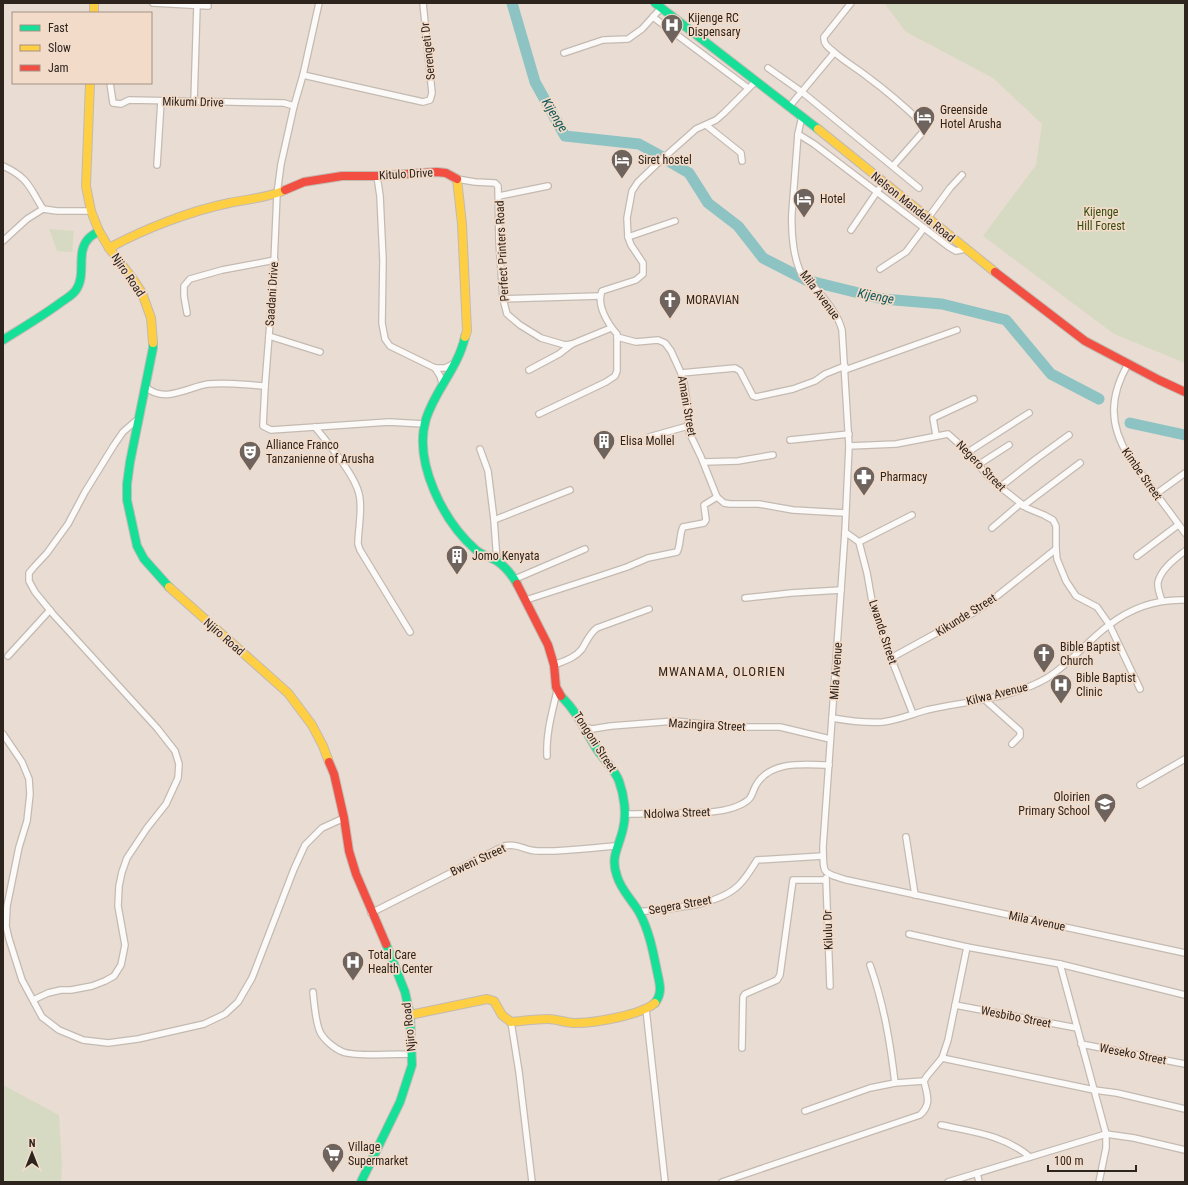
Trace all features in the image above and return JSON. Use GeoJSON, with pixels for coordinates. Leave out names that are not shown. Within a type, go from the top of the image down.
{"type":"FeatureCollection","features":[{"type":"Feature","properties":{"kind":"street"},"geometry":{"type":"LineString","coordinates":[[153,3],[208,6]]}},
{"type":"Feature","properties":{"kind":"street","name":"Saadani Drive"},"geometry":{"type":"LineString","coordinates":[[319,3],[304,75],[294,106],[277,194],[275,260],[264,386],[263,426],[271,430],[389,422],[424,424]]}},
{"type":"Feature","properties":{"kind":"street","name":"Serengeti Dr"},"geometry":{"type":"LineString","coordinates":[[304,75],[423,102],[430,100],[432,93],[423,3]]}},
{"type":"Feature","properties":{"kind":"street"},"geometry":{"type":"LineString","coordinates":[[850,3],[824,37],[825,44],[834,53],[904,106],[922,123],[922,133],[893,166]]}},
{"type":"Feature","properties":{"kind":"street"},"geometry":{"type":"LineString","coordinates":[[194,102],[197,5]]}},
{"type":"Feature","properties":{"kind":"street"},"geometry":{"type":"LineString","coordinates":[[564,53],[603,40],[628,39],[642,29],[653,16],[659,5]]}},
{"type":"Feature","properties":{"kind":"street","name":"Nelson Mandela Road"},"geometry":{"type":"LineString","coordinates":[[659,5],[802,116],[965,249],[1085,341],[1185,392]]}},
{"type":"Feature","properties":{"kind":"street"},"geometry":{"type":"LineString","coordinates":[[653,16],[748,88]]}},
{"type":"Feature","properties":{"kind":"street"},"geometry":{"type":"LineString","coordinates":[[790,107],[834,53]]}},
{"type":"Feature","properties":{"kind":"street"},"geometry":{"type":"LineString","coordinates":[[768,68],[802,92],[919,188]]}},
{"type":"Feature","properties":{"kind":"street"},"geometry":{"type":"LineString","coordinates":[[539,414],[606,382],[615,376],[617,368],[617,334],[611,328],[604,316],[600,296],[602,291],[636,280],[643,274],[643,263],[631,245],[628,237],[627,218],[632,191],[638,182],[696,129],[706,125],[724,113],[756,81]]}},
{"type":"Feature","properties":{"kind":"street","name":"Njiro Road"},"geometry":{"type":"LineString","coordinates":[[90,84],[86,186],[91,211],[99,231],[109,248],[136,284],[144,299],[151,318],[153,348],[130,462],[126,500],[137,546],[144,559],[173,592],[288,693],[312,725],[323,746],[334,774],[356,874],[405,992],[410,1015],[412,1065],[400,1102],[361,1182]]}},
{"type":"Feature","properties":{"kind":"street","name":"Mikumi Drive"},"geometry":{"type":"LineString","coordinates":[[110,84],[112,100],[113,103],[116,104],[129,100],[284,103],[294,106]]}},
{"type":"Feature","properties":{"kind":"street"},"geometry":{"type":"LineString","coordinates":[[157,165],[161,101]]}},
{"type":"Feature","properties":{"kind":"street","name":"Mila Avenue"},"geometry":{"type":"LineString","coordinates":[[802,116],[798,134],[791,221],[795,256],[801,272],[806,280],[837,315],[840,322],[845,368],[849,446],[845,532],[823,856],[824,869],[827,877],[1185,953]]}},
{"type":"Feature","properties":{"kind":"street"},"geometry":{"type":"LineString","coordinates":[[706,125],[741,153],[742,161]]}},
{"type":"Feature","properties":{"kind":"street"},"geometry":{"type":"LineString","coordinates":[[798,134],[878,191],[924,228],[956,251],[965,249]]}},
{"type":"Feature","properties":{"kind":"street"},"geometry":{"type":"LineString","coordinates":[[3,166],[20,175],[31,188],[43,209]]}},
{"type":"Feature","properties":{"kind":"street","name":"Kitulo Drive"},"geometry":{"type":"LineString","coordinates":[[109,248],[145,230],[202,210],[228,203],[277,194],[294,185],[320,178],[437,172],[446,173],[457,179]]}},
{"type":"Feature","properties":{"kind":"street"},"geometry":{"type":"LineString","coordinates":[[928,218],[950,188],[962,175]]}},
{"type":"Feature","properties":{"kind":"street"},"geometry":{"type":"LineString","coordinates":[[377,176],[380,196],[382,323],[385,339],[390,346],[435,368],[445,368],[456,363]]}},
{"type":"Feature","properties":{"kind":"street"},"geometry":{"type":"LineString","coordinates":[[457,179],[459,185],[462,224],[467,331],[464,346],[456,363],[430,408],[424,424],[423,439],[434,493],[441,508],[450,522],[477,551],[497,561],[515,579],[545,639],[554,665],[557,691],[548,730],[547,756]]}},
{"type":"Feature","properties":{"kind":"street","name":"Perfect Printers Road"},"geometry":{"type":"LineString","coordinates":[[457,179],[495,184],[498,186],[499,242],[503,299],[507,314],[520,325],[542,338],[565,345],[572,344]]}},
{"type":"Feature","properties":{"kind":"street"},"geometry":{"type":"LineString","coordinates":[[851,230],[883,183]]}},
{"type":"Feature","properties":{"kind":"street"},"geometry":{"type":"LineString","coordinates":[[499,196],[548,186]]}},
{"type":"Feature","properties":{"kind":"street"},"geometry":{"type":"LineString","coordinates":[[3,241],[27,219],[43,209],[91,211]]}},
{"type":"Feature","properties":{"kind":"street"},"geometry":{"type":"LineString","coordinates":[[628,237],[675,220]]}},
{"type":"Feature","properties":{"kind":"street"},"geometry":{"type":"LineString","coordinates":[[880,269],[906,252],[924,228]]}},
{"type":"Feature","properties":{"kind":"street"},"geometry":{"type":"LineString","coordinates":[[3,340],[41,317],[75,292],[80,281],[82,271],[80,259],[83,244],[90,235],[99,231]]}},
{"type":"Feature","properties":{"kind":"street"},"geometry":{"type":"LineString","coordinates":[[187,313],[184,286],[190,279],[222,270],[275,260]]}},
{"type":"Feature","properties":{"kind":"street"},"geometry":{"type":"LineString","coordinates":[[503,299],[600,296]]}},
{"type":"Feature","properties":{"kind":"street"},"geometry":{"type":"LineString","coordinates":[[528,370],[559,354],[572,344],[611,328]]}},
{"type":"Feature","properties":{"kind":"street"},"geometry":{"type":"LineString","coordinates":[[681,373],[735,368],[740,371],[753,396],[756,397],[793,389],[815,381],[825,374],[878,359],[957,330]]}},
{"type":"Feature","properties":{"kind":"street"},"geometry":{"type":"LineString","coordinates":[[269,336],[320,352]]}},
{"type":"Feature","properties":{"kind":"street","name":"Amani Street"},"geometry":{"type":"LineString","coordinates":[[617,337],[636,342],[658,340],[665,343],[671,352],[681,373],[688,409],[688,426],[693,442],[704,462],[717,497]]}},
{"type":"Feature","properties":{"kind":"street","name":"Kimbe Street"},"geometry":{"type":"LineString","coordinates":[[1128,364],[1120,378],[1116,390],[1113,415],[1115,428],[1121,445],[1128,457],[1185,533]]}},
{"type":"Feature","properties":{"kind":"street"},"geometry":{"type":"LineString","coordinates":[[435,368],[440,376],[443,386]]}},
{"type":"Feature","properties":{"kind":"street"},"geometry":{"type":"LineString","coordinates":[[146,387],[154,393],[164,394],[178,393],[208,384],[264,386]]}},
{"type":"Feature","properties":{"kind":"street"},"geometry":{"type":"LineString","coordinates":[[936,435],[933,418],[974,399]]}},
{"type":"Feature","properties":{"kind":"street"},"geometry":{"type":"LineString","coordinates":[[968,452],[1029,413]]}},
{"type":"Feature","properties":{"kind":"street"},"geometry":{"type":"LineString","coordinates":[[33,1000],[54,991],[92,986],[114,976],[121,965],[125,945],[118,906],[119,886],[122,872],[127,858],[147,828],[166,804],[178,778],[179,764],[175,751],[157,728],[50,610],[35,592],[29,581],[30,573],[48,553],[68,524],[85,492],[114,445],[123,432],[139,418]]}},
{"type":"Feature","properties":{"kind":"street"},"geometry":{"type":"LineString","coordinates":[[649,437],[688,426]]}},
{"type":"Feature","properties":{"kind":"street"},"geometry":{"type":"LineString","coordinates":[[315,427],[331,446],[356,486],[359,493],[360,502],[358,544],[360,550],[410,632]]}},
{"type":"Feature","properties":{"kind":"street"},"geometry":{"type":"LineString","coordinates":[[790,440],[848,434]]}},
{"type":"Feature","properties":{"kind":"street","name":"Negero Street"},"geometry":{"type":"LineString","coordinates":[[849,446],[896,444],[936,435],[948,434],[968,452],[978,465],[1000,487],[1021,505],[1033,511],[1044,514],[1053,520],[1056,526],[1056,549],[1060,568],[1071,590],[1076,596],[1096,606],[1109,624],[1140,689]]}},
{"type":"Feature","properties":{"kind":"street"},"geometry":{"type":"LineString","coordinates":[[1000,487],[1070,435]]}},
{"type":"Feature","properties":{"kind":"street"},"geometry":{"type":"LineString","coordinates":[[978,465],[1009,445]]}},
{"type":"Feature","properties":{"kind":"street"},"geometry":{"type":"LineString","coordinates":[[480,448],[490,481],[497,561]]}},
{"type":"Feature","properties":{"kind":"street"},"geometry":{"type":"LineString","coordinates":[[704,462],[738,461],[773,455]]}},
{"type":"Feature","properties":{"kind":"street"},"geometry":{"type":"LineString","coordinates":[[992,528],[1021,505],[1080,463]]}},
{"type":"Feature","properties":{"kind":"street"},"geometry":{"type":"LineString","coordinates":[[1156,494],[1185,473]]}},
{"type":"Feature","properties":{"kind":"street"},"geometry":{"type":"LineString","coordinates":[[494,520],[570,490]]}},
{"type":"Feature","properties":{"kind":"street"},"geometry":{"type":"LineString","coordinates":[[526,600],[627,567],[648,558],[677,552],[679,549],[681,530],[683,527],[704,523],[706,520],[704,505],[717,497],[730,504],[759,504],[793,510],[845,512]]}},
{"type":"Feature","properties":{"kind":"street"},"geometry":{"type":"LineString","coordinates":[[845,532],[859,542],[912,515]]}},
{"type":"Feature","properties":{"kind":"street"},"geometry":{"type":"LineString","coordinates":[[1138,556],[1178,525]]}},
{"type":"Feature","properties":{"kind":"street","name":"Lwande Street"},"geometry":{"type":"LineString","coordinates":[[859,542],[867,573],[872,607],[913,714]]}},
{"type":"Feature","properties":{"kind":"street"},"geometry":{"type":"LineString","coordinates":[[515,579],[585,549]]}},
{"type":"Feature","properties":{"kind":"street","name":"Kikunde Street"},"geometry":{"type":"LineString","coordinates":[[891,658],[987,604],[1056,549]]}},
{"type":"Feature","properties":{"kind":"street"},"geometry":{"type":"LineString","coordinates":[[1162,601],[1158,589],[1158,582],[1170,563],[1185,550]]}},
{"type":"Feature","properties":{"kind":"street"},"geometry":{"type":"LineString","coordinates":[[744,598],[841,590]]}},
{"type":"Feature","properties":{"kind":"street","name":"Kilwa Avenue"},"geometry":{"type":"LineString","coordinates":[[832,718],[863,722],[881,722],[984,699],[1031,686],[1047,677],[1074,657],[1109,624],[1130,611],[1162,601],[1185,600]]}},
{"type":"Feature","properties":{"kind":"street"},"geometry":{"type":"LineString","coordinates":[[554,665],[574,656],[582,649],[591,633],[596,628],[649,609]]}},
{"type":"Feature","properties":{"kind":"street"},"geometry":{"type":"LineString","coordinates":[[8,656],[50,610]]}},
{"type":"Feature","properties":{"kind":"street","name":"Tongoni Street"},"geometry":{"type":"LineString","coordinates":[[557,691],[574,709],[583,726],[616,775],[619,783],[625,814],[623,830],[616,846],[614,869],[617,880],[639,912],[649,936],[660,987],[658,999],[654,1004],[646,1008]]}},
{"type":"Feature","properties":{"kind":"street"},"geometry":{"type":"LineString","coordinates":[[984,699],[1020,731],[1020,736],[1012,744]]}},
{"type":"Feature","properties":{"kind":"street","name":"Mazingira Street"},"geometry":{"type":"LineString","coordinates":[[583,726],[592,729],[610,726],[675,722],[731,727],[780,727],[830,739]]}},
{"type":"Feature","properties":{"kind":"street"},"geometry":{"type":"LineString","coordinates":[[3,734],[22,762],[29,779],[30,794],[28,815],[7,906],[6,926],[22,980],[42,1017],[59,1030],[83,1040],[108,1043],[138,1039],[204,1024],[225,1014],[238,1002],[252,978],[294,869],[305,845],[322,828],[344,818]]}},
{"type":"Feature","properties":{"kind":"street"},"geometry":{"type":"LineString","coordinates":[[1140,785],[1185,759]]}},
{"type":"Feature","properties":{"kind":"street","name":"Ndolwa Street"},"geometry":{"type":"LineString","coordinates":[[625,814],[701,813],[716,811],[739,805],[751,798],[758,782],[770,770],[782,766],[829,765]]}},
{"type":"Feature","properties":{"kind":"street"},"geometry":{"type":"LineString","coordinates":[[906,837],[915,895]]}},
{"type":"Feature","properties":{"kind":"street","name":"Bweni Street"},"geometry":{"type":"LineString","coordinates":[[371,913],[504,846],[513,844],[532,851],[616,846]]}},
{"type":"Feature","properties":{"kind":"street","name":"Segera Street"},"geometry":{"type":"LineString","coordinates":[[639,912],[698,904],[719,898],[739,886],[757,860],[823,856]]}},
{"type":"Feature","properties":{"kind":"street"},"geometry":{"type":"LineString","coordinates":[[742,1048],[744,994],[777,980],[780,975],[792,882],[795,879],[827,877]]}},
{"type":"Feature","properties":{"kind":"street","name":"Kilulu Dr"},"geometry":{"type":"LineString","coordinates":[[827,877],[830,986]]}},
{"type":"Feature","properties":{"kind":"street"},"geometry":{"type":"LineString","coordinates":[[909,934],[967,947],[1060,964],[1185,995]]}},
{"type":"Feature","properties":{"kind":"street"},"geometry":{"type":"LineString","coordinates":[[722,1182],[920,1116],[925,1111],[928,1101],[924,1081],[926,1076],[942,1058],[948,1040],[967,947]]}},
{"type":"Feature","properties":{"kind":"street"},"geometry":{"type":"LineString","coordinates":[[1060,964],[1106,1134],[1106,1148],[1099,1182]]}},
{"type":"Feature","properties":{"kind":"street"},"geometry":{"type":"LineString","coordinates":[[870,965],[880,993],[885,1015],[895,1083]]}},
{"type":"Feature","properties":{"kind":"street"},"geometry":{"type":"LineString","coordinates":[[313,992],[319,1030],[326,1040],[339,1050],[345,1053],[357,1054],[412,1054]]}},
{"type":"Feature","properties":{"kind":"street"},"geometry":{"type":"LineString","coordinates":[[410,1015],[486,999],[494,1001],[502,1015],[511,1022],[549,1019],[576,1024],[609,1019],[646,1008],[665,1182]]}},
{"type":"Feature","properties":{"kind":"street","name":"Wesbibo Street"},"geometry":{"type":"LineString","coordinates":[[955,1005],[1077,1028]]}},
{"type":"Feature","properties":{"kind":"street"},"geometry":{"type":"LineString","coordinates":[[511,1022],[519,1072],[532,1182]]}},
{"type":"Feature","properties":{"kind":"street","name":"Weseko Street"},"geometry":{"type":"LineString","coordinates":[[1082,1044],[1185,1064]]}},
{"type":"Feature","properties":{"kind":"street"},"geometry":{"type":"LineString","coordinates":[[942,1058],[1094,1090],[1117,1093],[1185,1109]]}},
{"type":"Feature","properties":{"kind":"street"},"geometry":{"type":"LineString","coordinates":[[805,1111],[857,1092],[895,1083],[924,1081]]}},
{"type":"Feature","properties":{"kind":"street"},"geometry":{"type":"LineString","coordinates":[[941,1125],[995,1137],[1016,1146],[1030,1157]]}},
{"type":"Feature","properties":{"kind":"street"},"geometry":{"type":"LineString","coordinates":[[948,1182],[1106,1134],[1134,1138],[1185,1150]]}},
{"type":"Feature","properties":{"kind":"street"},"geometry":{"type":"LineString","coordinates":[[976,1173],[979,1182]]}},
{"type":"Feature","properties":{"kind":"green space","name":"Kijenge Hill Forest"},"geometry":{"type":"Polygon","coordinates":[[[884,3],[1185,3],[1185,363],[1114,334],[983,236],[1036,165],[1042,124],[993,78],[906,32],[884,3]]]}},
{"type":"Feature","properties":{"kind":"green space"},"geometry":{"type":"Polygon","coordinates":[[[49,229],[74,231],[72,252],[57,251],[49,229]]]}},
{"type":"Feature","properties":{"kind":"green space"},"geometry":{"type":"Polygon","coordinates":[[[3,1085],[59,1115],[62,1164],[61,1182],[3,1182],[3,1085]]]}},
{"type":"Feature","properties":{"kind":"waterway","name":"Kijenge"},"geometry":{"type":"LineString","coordinates":[[512,3],[535,82],[565,136],[639,144],[661,156]]}},
{"type":"Feature","properties":{"kind":"waterway","name":"Kijenge"},"geometry":{"type":"LineString","coordinates":[[670,162],[689,173],[708,203],[738,226],[763,258],[806,280],[883,299],[942,304],[1006,320],[1051,374],[1099,399]]}},
{"type":"Feature","properties":{"kind":"waterway"},"geometry":{"type":"LineString","coordinates":[[1130,423],[1185,435]]}},
{"type":"Feature","properties":{"kind":"traffic: fast"},"geometry":{"type":"LineString","coordinates":[[655,3],[818,129]]}},
{"type":"Feature","properties":{"kind":"traffic: fast"},"geometry":{"type":"LineString","coordinates":[[3,340],[46,313],[76,290],[81,277],[82,256],[85,244],[90,237],[99,231]]}},
{"type":"Feature","properties":{"kind":"traffic: fast"},"geometry":{"type":"LineString","coordinates":[[465,337],[457,359],[435,398],[426,419],[423,436],[424,454],[434,490],[453,524],[478,552],[497,561],[503,566],[511,574],[517,584]]}},
{"type":"Feature","properties":{"kind":"traffic: fast"},"geometry":{"type":"LineString","coordinates":[[153,343],[130,462],[127,484],[127,500],[137,546],[144,559],[169,587]]}},
{"type":"Feature","properties":{"kind":"traffic: fast"},"geometry":{"type":"LineString","coordinates":[[561,696],[573,709],[598,751],[615,773],[621,786],[624,798],[625,817],[614,863],[621,886],[639,912],[648,933],[660,987],[659,995],[655,1003]]}},
{"type":"Feature","properties":{"kind":"traffic: fast"},"geometry":{"type":"LineString","coordinates":[[361,1182],[400,1102],[412,1065],[410,1015],[405,992],[386,944]]}},
{"type":"Feature","properties":{"kind":"traffic: slow"},"geometry":{"type":"LineString","coordinates":[[94,3],[94,12]]}},
{"type":"Feature","properties":{"kind":"traffic: slow"},"geometry":{"type":"LineString","coordinates":[[90,84],[86,186],[91,211],[99,231],[109,248],[142,293],[151,318],[153,343]]}},
{"type":"Feature","properties":{"kind":"traffic: slow"},"geometry":{"type":"LineString","coordinates":[[818,129],[995,272]]}},
{"type":"Feature","properties":{"kind":"traffic: slow"},"geometry":{"type":"LineString","coordinates":[[457,179],[462,224],[467,331],[465,337]]}},
{"type":"Feature","properties":{"kind":"traffic: slow"},"geometry":{"type":"LineString","coordinates":[[109,248],[137,234],[183,216],[214,206],[265,197],[285,190]]}},
{"type":"Feature","properties":{"kind":"traffic: slow"},"geometry":{"type":"LineString","coordinates":[[169,587],[288,693],[312,725],[323,746],[329,762]]}},
{"type":"Feature","properties":{"kind":"traffic: slow"},"geometry":{"type":"LineString","coordinates":[[410,1015],[487,999],[494,1001],[502,1015],[511,1022],[548,1019],[572,1023],[584,1023],[629,1015],[655,1003]]}},
{"type":"Feature","properties":{"kind":"traffic: jam"},"geometry":{"type":"LineString","coordinates":[[285,190],[304,182],[342,176],[377,176],[437,172],[446,173],[457,179]]}},
{"type":"Feature","properties":{"kind":"traffic: jam"},"geometry":{"type":"LineString","coordinates":[[995,272],[1085,341],[1185,392]]}},
{"type":"Feature","properties":{"kind":"traffic: jam"},"geometry":{"type":"LineString","coordinates":[[517,584],[548,645],[554,665],[556,687],[561,696]]}},
{"type":"Feature","properties":{"kind":"traffic: jam"},"geometry":{"type":"LineString","coordinates":[[329,762],[334,774],[344,818],[349,851],[356,874],[386,944]]}},
{"type":"Feature","properties":{"kind":"place","name":"Kijenge RC Dispensary"},"geometry":{"type":"Point","coordinates":[672,44]}},
{"type":"Feature","properties":{"kind":"place","name":"Greenside Hotel Arusha"},"geometry":{"type":"Point","coordinates":[924,136]}},
{"type":"Feature","properties":{"kind":"place","name":"Siret hostel"},"geometry":{"type":"Point","coordinates":[622,180]}},
{"type":"Feature","properties":{"kind":"place","name":"Hotel"},"geometry":{"type":"Point","coordinates":[804,218]}},
{"type":"Feature","properties":{"kind":"place","name":"MORAVIAN"},"geometry":{"type":"Point","coordinates":[670,320]}},
{"type":"Feature","properties":{"kind":"place","name":"Elisa Mollel"},"geometry":{"type":"Point","coordinates":[604,460]}},
{"type":"Feature","properties":{"kind":"place","name":"Alliance Franco Tanzanienne of Arusha"},"geometry":{"type":"Point","coordinates":[250,472]}},
{"type":"Feature","properties":{"kind":"place","name":"Pharmacy"},"geometry":{"type":"Point","coordinates":[864,496]}},
{"type":"Feature","properties":{"kind":"place","name":"Jomo Kenyata"},"geometry":{"type":"Point","coordinates":[457,576]}},
{"type":"Feature","properties":{"kind":"place","name":"Bible Baptist Church"},"geometry":{"type":"Point","coordinates":[1044,674]}},
{"type":"Feature","properties":{"kind":"place","name":"Bible Baptist Clinic"},"geometry":{"type":"Point","coordinates":[1061,704]}},
{"type":"Feature","properties":{"kind":"place","name":"Oloirien Primary School"},"geometry":{"type":"Point","coordinates":[1105,824]}},
{"type":"Feature","properties":{"kind":"place","name":"Total Care Health Center"},"geometry":{"type":"Point","coordinates":[353,982]}},
{"type":"Feature","properties":{"kind":"place","name":"Village Supermarket"},"geometry":{"type":"Point","coordinates":[333,1174]}},
{"type":"Feature","properties":{"kind":"district","name":"MWANAMA, OLORIEN"},"geometry":{"type":"Point","coordinates":[722,671]}}]}
